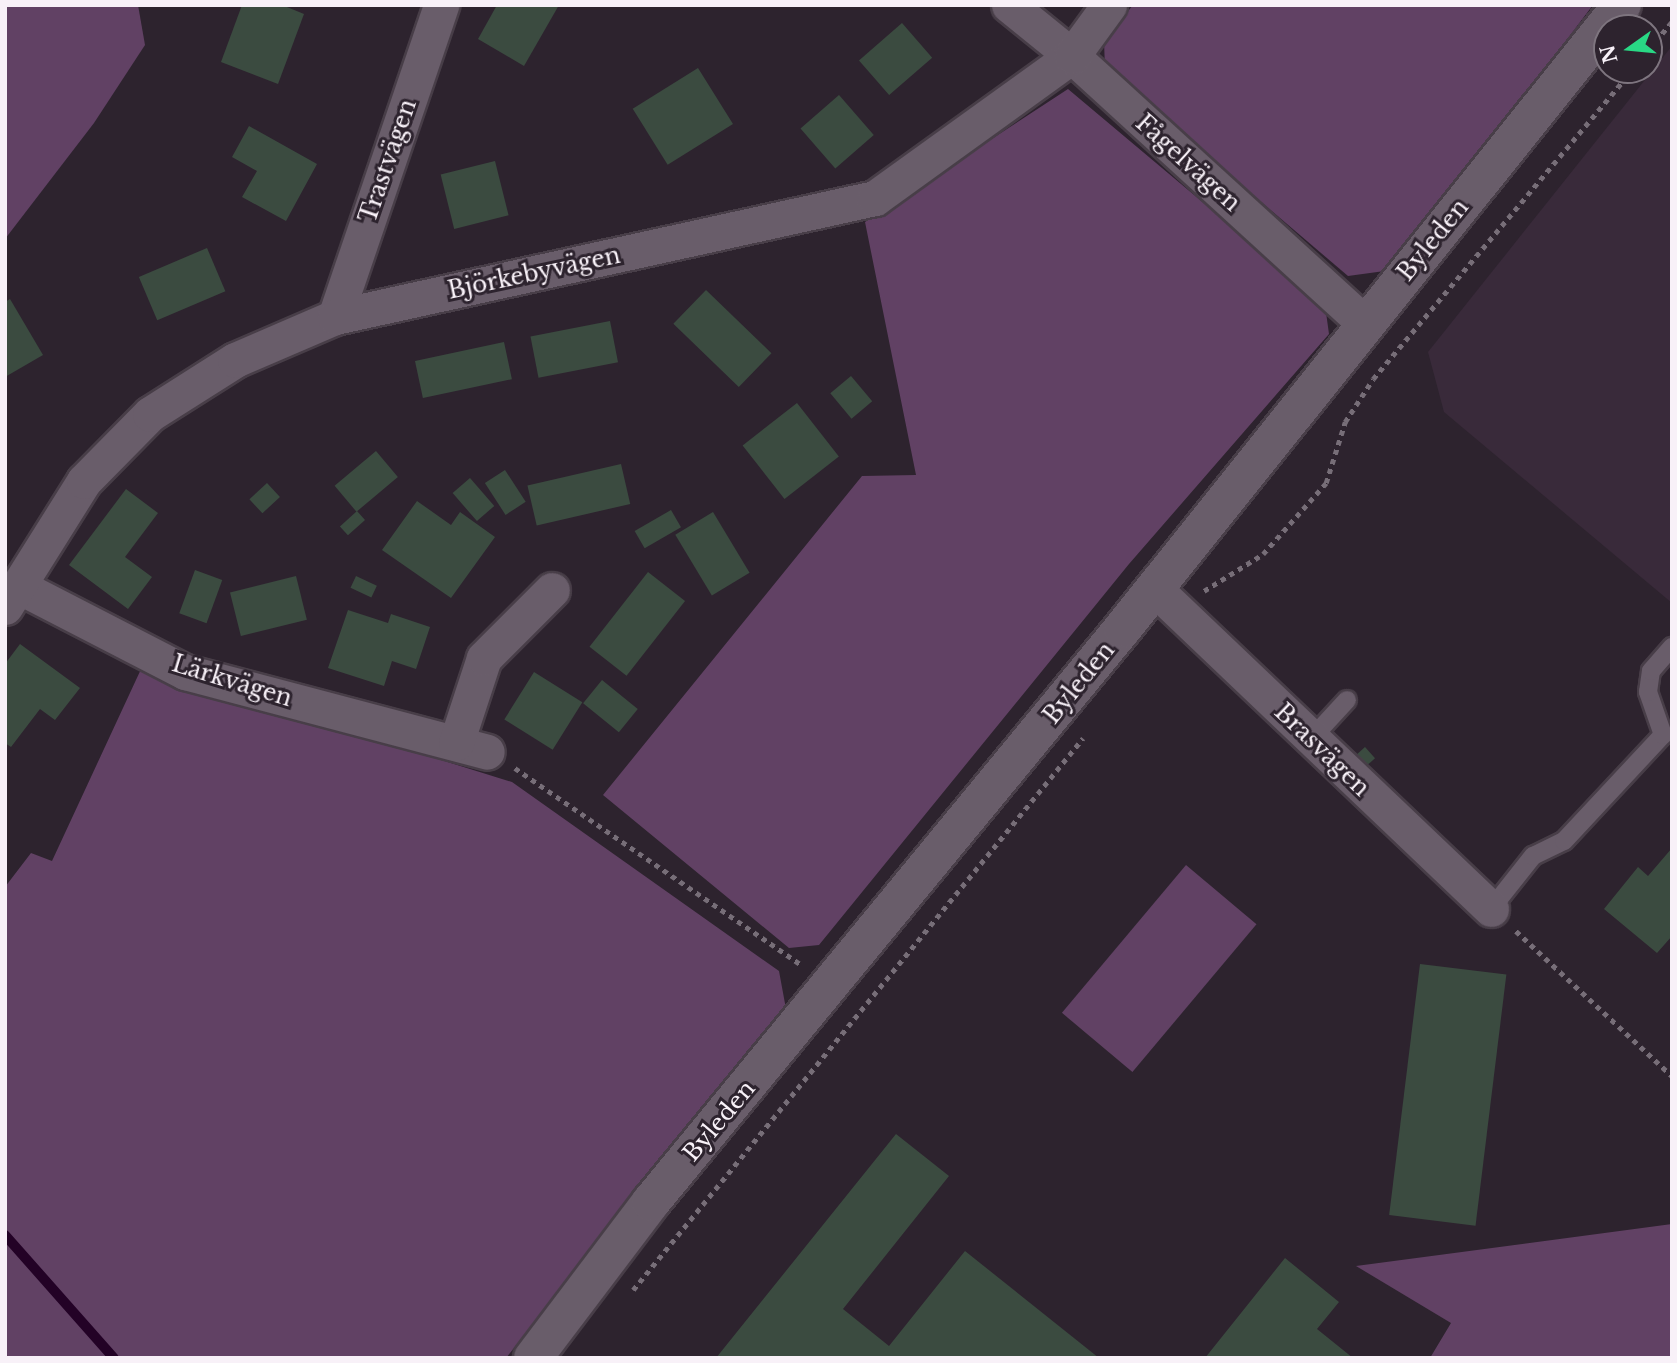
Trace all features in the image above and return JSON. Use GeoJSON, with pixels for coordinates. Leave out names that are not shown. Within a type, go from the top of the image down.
{"type":"FeatureCollection","features":[{"type":"Feature","properties":{"kind":"street","name":"Trastvägen"},"geometry":{"type":"LineString","coordinates":[[335,317],[440,5]]}},
{"type":"Feature","properties":{"kind":"street","name":"Fågelvägen"},"geometry":{"type":"LineString","coordinates":[[1009,5],[1072,56],[1365,324]]}},
{"type":"Feature","properties":{"kind":"street","name":"Björkebyvägen"},"geometry":{"type":"LineString","coordinates":[[13,597],[84,481],[150,414],[235,360],[335,317],[875,198],[1072,56],[1110,5]]}},
{"type":"Feature","properties":{"kind":"street","name":"Byleden"},"geometry":{"type":"LineString","coordinates":[[533,1358],[651,1202],[837,980],[1155,589],[1622,5]]}},
{"type":"Feature","properties":{"kind":"street","name":"Brasvägen"},"geometry":{"type":"LineString","coordinates":[[1155,589],[1181,618],[1491,909]]}},
{"type":"Feature","properties":{"kind":"street"},"geometry":{"type":"LineString","coordinates":[[472,747],[484,658],[552,590]]}},
{"type":"Feature","properties":{"kind":"street","name":"Lärkvägen"},"geometry":{"type":"LineString","coordinates":[[13,597],[185,671],[472,747]]}},
{"type":"Feature","properties":{"kind":"lane"},"geometry":{"type":"LineString","coordinates":[[1491,909],[1533,856],[1564,841],[1662,735],[1648,692],[1651,671],[1672,648]]}},
{"type":"Feature","properties":{"kind":"lane"},"geometry":{"type":"LineString","coordinates":[[1311,739],[1347,701]]}},
{"type":"Feature","properties":{"kind":"path"},"geometry":{"type":"LineString","coordinates":[[1181,618],[1218,580],[1263,554],[1326,482],[1345,422],[1373,379],[1620,84]]}},
{"type":"Feature","properties":{"kind":"path"},"geometry":{"type":"LineString","coordinates":[[624,1301],[1086,735]]}},
{"type":"Feature","properties":{"kind":"path"},"geometry":{"type":"LineString","coordinates":[[472,747],[536,779],[804,966],[837,980],[868,1003]]}},
{"type":"Feature","properties":{"kind":"path"},"geometry":{"type":"LineString","coordinates":[[1491,909],[1672,1076]]}},
{"type":"Feature","properties":{"kind":"shaded area"},"geometry":{"type":"Polygon","coordinates":[[[5,5],[138,5],[145,45],[94,123],[5,239],[5,5]]]}},
{"type":"Feature","properties":{"kind":"shaded area"},"geometry":{"type":"Polygon","coordinates":[[[1133,5],[1593,5],[1392,270],[1348,276],[1105,69],[1104,41],[1133,5]]]}},
{"type":"Feature","properties":{"kind":"shaded area"},"geometry":{"type":"Polygon","coordinates":[[[1672,46],[1672,603],[1444,412],[1428,352],[1642,84],[1663,84],[1663,57],[1672,46]]]}},
{"type":"Feature","properties":{"kind":"shaded area"},"geometry":{"type":"Polygon","coordinates":[[[1068,89],[1325,305],[1329,334],[1129,564],[819,945],[789,948],[603,795],[862,476],[916,475],[865,222],[1068,89]]]}},
{"type":"Feature","properties":{"kind":"shaded area"},"geometry":{"type":"Polygon","coordinates":[[[142,667],[512,782],[779,971],[786,1009],[506,1358],[5,1358],[5,887],[31,853],[52,861],[142,667]]]}},
{"type":"Feature","properties":{"kind":"shaded area"},"geometry":{"type":"Polygon","coordinates":[[[1186,865],[1256,924],[1132,1072],[1062,1013],[1186,865]]]}},
{"type":"Feature","properties":{"kind":"shaded area"},"geometry":{"type":"Polygon","coordinates":[[[1672,1224],[1672,1358],[1430,1358],[1451,1323],[1356,1266],[1672,1224]]]}},
{"type":"Feature","properties":{"kind":"building"},"geometry":{"type":"Polygon","coordinates":[[[242,5],[282,5],[304,14],[278,84],[221,62],[242,5]]]}},
{"type":"Feature","properties":{"kind":"building"},"geometry":{"type":"Polygon","coordinates":[[[497,5],[559,5],[524,66],[478,39],[497,5]]]}},
{"type":"Feature","properties":{"kind":"building"},"geometry":{"type":"Polygon","coordinates":[[[902,23],[932,58],[889,95],[859,60],[902,23]]]}},
{"type":"Feature","properties":{"kind":"building"},"geometry":{"type":"Polygon","coordinates":[[[698,68],[733,124],[668,165],[633,109],[698,68]]]}},
{"type":"Feature","properties":{"kind":"building"},"geometry":{"type":"Polygon","coordinates":[[[839,95],[874,135],[835,168],[801,128],[839,95]]]}},
{"type":"Feature","properties":{"kind":"building"},"geometry":{"type":"Polygon","coordinates":[[[249,126],[317,164],[286,221],[242,197],[257,171],[232,157],[249,126]]]}},
{"type":"Feature","properties":{"kind":"building"},"geometry":{"type":"Polygon","coordinates":[[[495,161],[509,215],[454,229],[441,175],[495,161]]]}},
{"type":"Feature","properties":{"kind":"building"},"geometry":{"type":"Polygon","coordinates":[[[207,248],[225,291],[157,320],[139,277],[207,248]]]}},
{"type":"Feature","properties":{"kind":"building"},"geometry":{"type":"Polygon","coordinates":[[[706,290],[771,353],[739,387],[673,324],[706,290]]]}},
{"type":"Feature","properties":{"kind":"building"},"geometry":{"type":"Polygon","coordinates":[[[10,299],[43,355],[5,377],[5,302],[10,299]]]}},
{"type":"Feature","properties":{"kind":"building"},"geometry":{"type":"Polygon","coordinates":[[[610,321],[618,362],[539,378],[530,336],[610,321]]]}},
{"type":"Feature","properties":{"kind":"building"},"geometry":{"type":"Polygon","coordinates":[[[504,342],[512,379],[423,398],[415,361],[504,342]]]}},
{"type":"Feature","properties":{"kind":"building"},"geometry":{"type":"Polygon","coordinates":[[[851,376],[872,401],[852,419],[830,393],[851,376]]]}},
{"type":"Feature","properties":{"kind":"building"},"geometry":{"type":"Polygon","coordinates":[[[797,403],[839,457],[784,499],[743,445],[797,403]]]}},
{"type":"Feature","properties":{"kind":"building"},"geometry":{"type":"Polygon","coordinates":[[[376,451],[398,477],[356,512],[335,486],[376,451]]]}},
{"type":"Feature","properties":{"kind":"building"},"geometry":{"type":"Polygon","coordinates":[[[621,464],[630,504],[537,526],[527,486],[621,464]]]}},
{"type":"Feature","properties":{"kind":"building"},"geometry":{"type":"Polygon","coordinates":[[[505,470],[526,502],[506,515],[485,483],[505,470]]]}},
{"type":"Feature","properties":{"kind":"building"},"geometry":{"type":"Polygon","coordinates":[[[470,478],[494,506],[477,521],[453,493],[470,478]]]}},
{"type":"Feature","properties":{"kind":"building"},"geometry":{"type":"Polygon","coordinates":[[[267,483],[280,497],[262,513],[249,499],[267,483]]]}},
{"type":"Feature","properties":{"kind":"building"},"geometry":{"type":"Polygon","coordinates":[[[126,489],[158,513],[125,557],[152,577],[128,609],[69,565],[126,489]]]}},
{"type":"Feature","properties":{"kind":"building"},"geometry":{"type":"Polygon","coordinates":[[[417,501],[451,525],[460,512],[495,537],[451,598],[382,550],[417,501]]]}},
{"type":"Feature","properties":{"kind":"building"},"geometry":{"type":"Polygon","coordinates":[[[671,510],[681,527],[645,548],[635,531],[671,510]]]}},
{"type":"Feature","properties":{"kind":"building"},"geometry":{"type":"Polygon","coordinates":[[[357,511],[365,520],[348,535],[340,526],[357,511]]]}},
{"type":"Feature","properties":{"kind":"building"},"geometry":{"type":"Polygon","coordinates":[[[713,512],[750,573],[712,596],[675,535],[713,512]]]}},
{"type":"Feature","properties":{"kind":"building"},"geometry":{"type":"Polygon","coordinates":[[[195,570],[222,580],[207,623],[179,613],[195,570]]]}},
{"type":"Feature","properties":{"kind":"building"},"geometry":{"type":"Polygon","coordinates":[[[648,572],[685,601],[627,676],[590,647],[648,572]]]}},
{"type":"Feature","properties":{"kind":"building"},"geometry":{"type":"Polygon","coordinates":[[[296,576],[307,620],[241,636],[230,592],[296,576]]]}},
{"type":"Feature","properties":{"kind":"building"},"geometry":{"type":"Polygon","coordinates":[[[356,576],[377,586],[371,598],[351,588],[356,576]]]}},
{"type":"Feature","properties":{"kind":"building"},"geometry":{"type":"Polygon","coordinates":[[[348,610],[388,623],[391,614],[430,627],[416,669],[392,661],[384,686],[328,668],[348,610]]]}},
{"type":"Feature","properties":{"kind":"building"},"geometry":{"type":"Polygon","coordinates":[[[20,644],[80,688],[55,720],[40,709],[11,747],[5,743],[5,664],[20,644]]]}},
{"type":"Feature","properties":{"kind":"building"},"geometry":{"type":"Polygon","coordinates":[[[534,672],[582,702],[553,750],[504,719],[534,672]]]}},
{"type":"Feature","properties":{"kind":"building"},"geometry":{"type":"Polygon","coordinates":[[[602,680],[638,709],[619,732],[583,703],[602,680]]]}},
{"type":"Feature","properties":{"kind":"building"},"geometry":{"type":"Polygon","coordinates":[[[1365,747],[1375,758],[1365,767],[1355,756],[1365,747]]]}},
{"type":"Feature","properties":{"kind":"building"},"geometry":{"type":"Polygon","coordinates":[[[1672,848],[1672,936],[1657,953],[1604,909],[1638,867],[1648,876],[1672,848]]]}},
{"type":"Feature","properties":{"kind":"building"},"geometry":{"type":"Polygon","coordinates":[[[1420,964],[1506,975],[1476,1226],[1389,1215],[1420,964]]]}},
{"type":"Feature","properties":{"kind":"building"},"geometry":{"type":"Polygon","coordinates":[[[896,1134],[949,1176],[843,1309],[889,1346],[965,1251],[1099,1358],[716,1358],[896,1134]]]}},
{"type":"Feature","properties":{"kind":"building"},"geometry":{"type":"Polygon","coordinates":[[[1285,1258],[1339,1302],[1317,1329],[1353,1358],[1205,1358],[1285,1258]]]}},
{"type":"Feature","properties":{"kind":"waterway"},"geometry":{"type":"LineString","coordinates":[[5,1235],[114,1358]]}}]}
